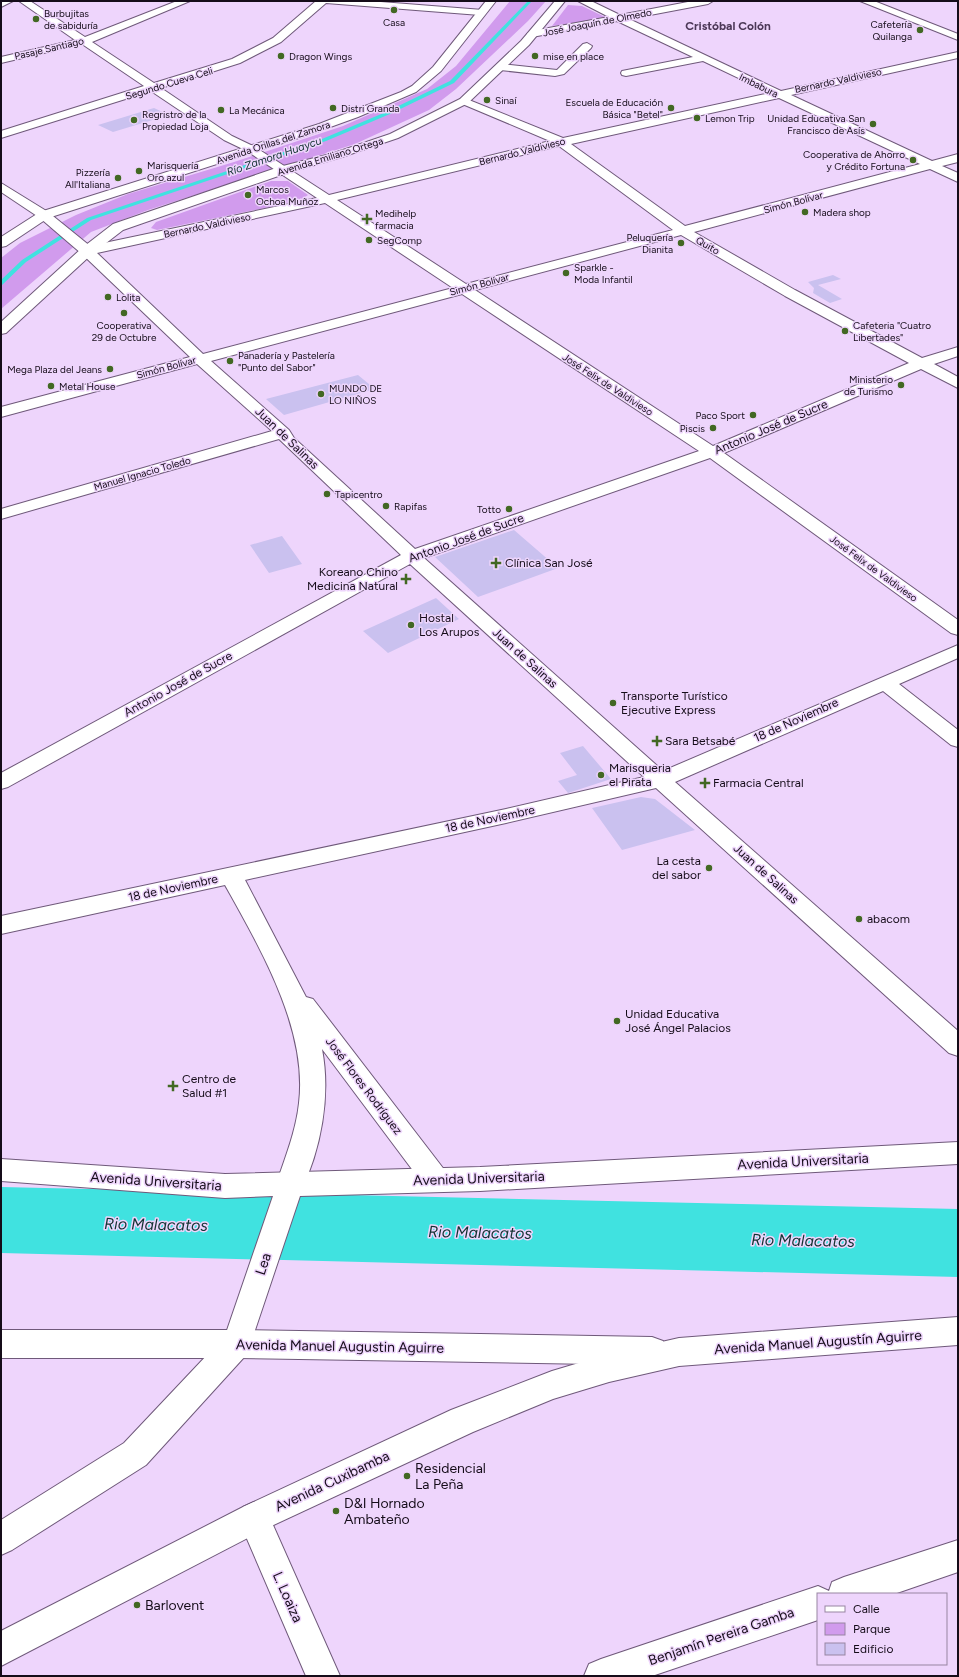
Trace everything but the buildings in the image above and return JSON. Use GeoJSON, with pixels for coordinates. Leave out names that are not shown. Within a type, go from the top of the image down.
{"type":"FeatureCollection","features":[{"type":"Feature","properties":{"kind":"street"},"geometry":{"type":"LineString","coordinates":[[1,4],[8,1]]}},
{"type":"Feature","properties":{"kind":"street"},"geometry":{"type":"LineString","coordinates":[[24,1],[82,40],[160,86]]}},
{"type":"Feature","properties":{"kind":"street"},"geometry":{"type":"LineString","coordinates":[[40,1],[95,38],[160,86]]}},
{"type":"Feature","properties":{"kind":"street","name":"Pasaje Santiago"},"geometry":{"type":"LineString","coordinates":[[1,60],[95,38],[185,1]]}},
{"type":"Feature","properties":{"kind":"street","name":"Segundo Cueva Celi"},"geometry":{"type":"LineString","coordinates":[[1,135],[236,61],[277,40],[322,1]]}},
{"type":"Feature","properties":{"kind":"street"},"geometry":{"type":"LineString","coordinates":[[329,1],[480,12]]}},
{"type":"Feature","properties":{"kind":"street","name":"Avenida Orillas del Zamora"},"geometry":{"type":"LineString","coordinates":[[1,243],[44,215],[255,147],[290,138],[362,112],[415,88],[439,66],[480,12],[491,1]]}},
{"type":"Feature","properties":{"kind":"street","name":"Avenida Emiliano Ortega"},"geometry":{"type":"LineString","coordinates":[[1,330],[87,250],[118,227],[283,170],[338,155],[394,136],[464,101],[532,34],[560,1]]}},
{"type":"Feature","properties":{"kind":"street","name":"Imbabura"},"geometry":{"type":"LineString","coordinates":[[583,1],[958,178]]}},
{"type":"Feature","properties":{"kind":"street","name":"José Joaquín de Olmedo"},"geometry":{"type":"LineString","coordinates":[[532,34],[708,1]]}},
{"type":"Feature","properties":{"kind":"street"},"geometry":{"type":"LineString","coordinates":[[865,1],[958,37]]}},
{"type":"Feature","properties":{"kind":"street"},"geometry":{"type":"LineString","coordinates":[[500,67],[555,73],[560,72],[587,46]]}},
{"type":"Feature","properties":{"kind":"street","name":"Bernardo Valdivieso"},"geometry":{"type":"LineString","coordinates":[[87,250],[327,199],[561,142],[777,93],[958,55]]}},
{"type":"Feature","properties":{"kind":"street"},"geometry":{"type":"LineString","coordinates":[[626,73],[704,58]]}},
{"type":"Feature","properties":{"kind":"street","name":"José Felix de Valdivieso"},"geometry":{"type":"LineString","coordinates":[[160,86],[228,138],[255,147],[283,170],[712,452],[958,629]]}},
{"type":"Feature","properties":{"kind":"street","name":"Quito"},"geometry":{"type":"LineString","coordinates":[[464,101],[561,142],[683,231],[790,293],[958,383]]}},
{"type":"Feature","properties":{"kind":"street","name":"Simón Bolívar"},"geometry":{"type":"LineString","coordinates":[[1,412],[199,358],[958,158]]}},
{"type":"Feature","properties":{"kind":"street","name":"Juan de Salinas"},"geometry":{"type":"LineString","coordinates":[[4,192],[44,215],[87,250],[199,358],[283,433],[288,441],[412,556],[958,1046]]}},
{"type":"Feature","properties":{"kind":"street","name":"Antonio José de Sucre"},"geometry":{"type":"LineString","coordinates":[[1,782],[412,556],[712,452],[922,363],[958,351]]}},
{"type":"Feature","properties":{"kind":"street","name":"Manuel Ignacio Toledo"},"geometry":{"type":"LineString","coordinates":[[1,514],[283,433]]}},
{"type":"Feature","properties":{"kind":"street","name":"18 de Noviembre"},"geometry":{"type":"LineString","coordinates":[[1,924],[506,816],[660,780],[958,651]]}},
{"type":"Feature","properties":{"kind":"street"},"geometry":{"type":"LineString","coordinates":[[885,682],[958,740]]}},
{"type":"Feature","properties":{"kind":"street","name":"José Flores Rodríguez"},"geometry":{"type":"LineString","coordinates":[[231,875],[292,991],[305,1025],[311,1055],[312,1102],[304,1144],[290,1184]]}},
{"type":"Feature","properties":{"kind":"street","name":"José Flores Rodríguez"},"geometry":{"type":"LineString","coordinates":[[292,991],[436,1180]]}},
{"type":"Feature","properties":{"kind":"street","name":"Avenida Universitaria"},"geometry":{"type":"LineString","coordinates":[[1,1170],[225,1186],[436,1180],[958,1153]]}},
{"type":"Feature","properties":{"kind":"street","name":"Lea"},"geometry":{"type":"LineString","coordinates":[[237,1344],[290,1184]]}},
{"type":"Feature","properties":{"kind":"street","name":"Avenida Manuel Augustín Aguirre"},"geometry":{"type":"LineString","coordinates":[[679,1352],[958,1331]]}},
{"type":"Feature","properties":{"kind":"street","name":"Avenida Manuel Augustin Aguirre"},"geometry":{"type":"LineString","coordinates":[[1,1344],[237,1344],[679,1352]]}},
{"type":"Feature","properties":{"kind":"street"},"geometry":{"type":"LineString","coordinates":[[1,1540],[136,1454],[237,1344]]}},
{"type":"Feature","properties":{"kind":"street","name":"Avenida Cuxibamba"},"geometry":{"type":"LineString","coordinates":[[1,1649],[254,1518],[462,1421],[545,1388],[609,1368],[679,1352]]}},
{"type":"Feature","properties":{"kind":"street","name":"L. Loaiza"},"geometry":{"type":"LineString","coordinates":[[254,1518],[323,1676]]}},
{"type":"Feature","properties":{"kind":"street"},"geometry":{"type":"LineString","coordinates":[[847,1593],[958,1556]]}},
{"type":"Feature","properties":{"kind":"street","name":"Benjamín Pereira Gamba"},"geometry":{"type":"LineString","coordinates":[[601,1676],[817,1603]]}},
{"type":"Feature","properties":{"kind":"green space"},"geometry":{"type":"Polygon","coordinates":[[[510,1],[546,1],[528,21],[456,89],[429,110],[355,144],[148,210],[91,232],[1,309],[1,258],[20,243],[76,215],[128,194],[234,162],[343,126],[427,89],[456,66],[510,1]]]}},
{"type":"Feature","properties":{"kind":"green space"},"geometry":{"type":"Polygon","coordinates":[[[568,5],[582,6],[607,18],[552,26],[568,5]]]}},
{"type":"Feature","properties":{"kind":"green space"},"geometry":{"type":"Polygon","coordinates":[[[271,181],[288,181],[308,195],[299,201],[157,230],[151,228],[156,222],[271,181]]]}},
{"type":"Feature","properties":{"kind":"waterway","name":"Río Zamora Huaycu"},"geometry":{"type":"LineString","coordinates":[[1,284],[24,261],[89,219],[324,140],[388,113],[452,82],[530,1]]}},
{"type":"Feature","properties":{"kind":"waterway","name":"Rio Malacatos"},"geometry":{"type":"LineString","coordinates":[[1,1220],[958,1243]]}},
{"type":"Feature","properties":{"kind":"place","name":"Casa"},"geometry":{"type":"Point","coordinates":[394,10]}},
{"type":"Feature","properties":{"kind":"place","name":"Burbujitas de sabiduría"},"geometry":{"type":"Point","coordinates":[36,19]}},
{"type":"Feature","properties":{"kind":"place","name":"Cafetería Quilanga"},"geometry":{"type":"Point","coordinates":[920,30]}},
{"type":"Feature","properties":{"kind":"place","name":"Dragon Wings"},"geometry":{"type":"Point","coordinates":[281,56]}},
{"type":"Feature","properties":{"kind":"place","name":"mise en place"},"geometry":{"type":"Point","coordinates":[535,56]}},
{"type":"Feature","properties":{"kind":"place","name":"Sinaí"},"geometry":{"type":"Point","coordinates":[487,100]}},
{"type":"Feature","properties":{"kind":"place","name":"Distri Granda"},"geometry":{"type":"Point","coordinates":[333,108]}},
{"type":"Feature","properties":{"kind":"place","name":"Escuela de Educación Básica \"Betel\""},"geometry":{"type":"Point","coordinates":[671,108]}},
{"type":"Feature","properties":{"kind":"place","name":"La Mecánica"},"geometry":{"type":"Point","coordinates":[221,110]}},
{"type":"Feature","properties":{"kind":"place","name":"Lemon Trip"},"geometry":{"type":"Point","coordinates":[697,118]}},
{"type":"Feature","properties":{"kind":"place","name":"Regristro de la Propiedad Loja"},"geometry":{"type":"Point","coordinates":[134,120]}},
{"type":"Feature","properties":{"kind":"place","name":"Unidad Educativa San Francisco de Asís"},"geometry":{"type":"Point","coordinates":[873,124]}},
{"type":"Feature","properties":{"kind":"place","name":"Cooperativa de Ahorro y Crédito Fortuna"},"geometry":{"type":"Point","coordinates":[913,160]}},
{"type":"Feature","properties":{"kind":"place","name":"Marisquería Oro azul"},"geometry":{"type":"Point","coordinates":[139,171]}},
{"type":"Feature","properties":{"kind":"place","name":"Pizzería All'Italiana"},"geometry":{"type":"Point","coordinates":[118,178]}},
{"type":"Feature","properties":{"kind":"place","name":"Marcos Ochoa Muñoz"},"geometry":{"type":"Point","coordinates":[248,195]}},
{"type":"Feature","properties":{"kind":"place","name":"Madera shop"},"geometry":{"type":"Point","coordinates":[805,212]}},
{"type":"Feature","properties":{"kind":"place","name":"Medihelp farmacia"},"geometry":{"type":"Point","coordinates":[367,219]}},
{"type":"Feature","properties":{"kind":"place","name":"SegComp"},"geometry":{"type":"Point","coordinates":[369,240]}},
{"type":"Feature","properties":{"kind":"place","name":"Peluquería Dianita"},"geometry":{"type":"Point","coordinates":[681,243]}},
{"type":"Feature","properties":{"kind":"place","name":"Sparkle - Moda Infantil"},"geometry":{"type":"Point","coordinates":[566,273]}},
{"type":"Feature","properties":{"kind":"place","name":"Lolita"},"geometry":{"type":"Point","coordinates":[108,297]}},
{"type":"Feature","properties":{"kind":"place","name":"Cooperativa 29 de Octubre"},"geometry":{"type":"Point","coordinates":[124,313]}},
{"type":"Feature","properties":{"kind":"place","name":"Cafeteria \"Cuatro Libertades\""},"geometry":{"type":"Point","coordinates":[845,331]}},
{"type":"Feature","properties":{"kind":"place","name":"Panadería y Pastelería \"Punto del Sabor\""},"geometry":{"type":"Point","coordinates":[230,361]}},
{"type":"Feature","properties":{"kind":"place","name":"Mega Plaza del Jeans"},"geometry":{"type":"Point","coordinates":[110,369]}},
{"type":"Feature","properties":{"kind":"place","name":"Ministerio de Turismo"},"geometry":{"type":"Point","coordinates":[901,385]}},
{"type":"Feature","properties":{"kind":"place","name":"Metal House"},"geometry":{"type":"Point","coordinates":[51,386]}},
{"type":"Feature","properties":{"kind":"place","name":"MUNDO DE LO NIÑOS"},"geometry":{"type":"Point","coordinates":[321,394]}},
{"type":"Feature","properties":{"kind":"place","name":"Paco Sport"},"geometry":{"type":"Point","coordinates":[753,415]}},
{"type":"Feature","properties":{"kind":"place","name":"Piscis"},"geometry":{"type":"Point","coordinates":[713,428]}},
{"type":"Feature","properties":{"kind":"place","name":"Tapicentro"},"geometry":{"type":"Point","coordinates":[327,494]}},
{"type":"Feature","properties":{"kind":"place","name":"Rapifas"},"geometry":{"type":"Point","coordinates":[386,506]}},
{"type":"Feature","properties":{"kind":"place","name":"Totto"},"geometry":{"type":"Point","coordinates":[509,509]}},
{"type":"Feature","properties":{"kind":"place","name":"Clínica San José"},"geometry":{"type":"Point","coordinates":[496,563]}},
{"type":"Feature","properties":{"kind":"place","name":"Koreano Chino Medicina Natural"},"geometry":{"type":"Point","coordinates":[406,579]}},
{"type":"Feature","properties":{"kind":"place","name":"Hostal Los Arupos"},"geometry":{"type":"Point","coordinates":[411,625]}},
{"type":"Feature","properties":{"kind":"place","name":"Transporte Turístico Ejecutive Express"},"geometry":{"type":"Point","coordinates":[613,703]}},
{"type":"Feature","properties":{"kind":"place","name":"Sara Betsabé"},"geometry":{"type":"Point","coordinates":[657,741]}},
{"type":"Feature","properties":{"kind":"place","name":"Marisqueria el Pirata"},"geometry":{"type":"Point","coordinates":[601,775]}},
{"type":"Feature","properties":{"kind":"place","name":"Farmacia Central"},"geometry":{"type":"Point","coordinates":[705,783]}},
{"type":"Feature","properties":{"kind":"place","name":"La cesta del sabor"},"geometry":{"type":"Point","coordinates":[709,868]}},
{"type":"Feature","properties":{"kind":"place","name":"abacom"},"geometry":{"type":"Point","coordinates":[859,919]}},
{"type":"Feature","properties":{"kind":"place","name":"Unidad Educativa José Ángel Palacios"},"geometry":{"type":"Point","coordinates":[617,1021]}},
{"type":"Feature","properties":{"kind":"place","name":"Centro de Salud #1"},"geometry":{"type":"Point","coordinates":[173,1086]}},
{"type":"Feature","properties":{"kind":"place","name":"Residencial La Peña"},"geometry":{"type":"Point","coordinates":[407,1476]}},
{"type":"Feature","properties":{"kind":"place","name":"D&I Hornado Ambateño"},"geometry":{"type":"Point","coordinates":[336,1511]}},
{"type":"Feature","properties":{"kind":"place","name":"Barlovent"},"geometry":{"type":"Point","coordinates":[137,1605]}},
{"type":"Feature","properties":{"kind":"district","name":"Cristóbal Colón"},"geometry":{"type":"Point","coordinates":[728,26]}}]}
